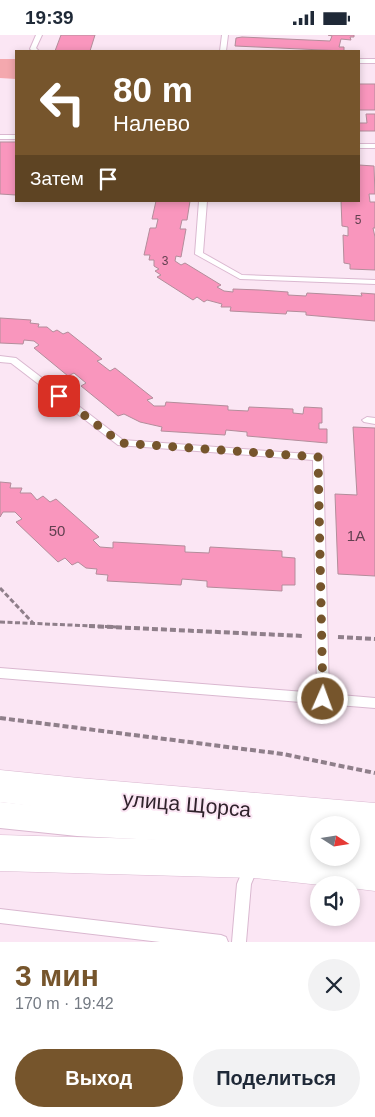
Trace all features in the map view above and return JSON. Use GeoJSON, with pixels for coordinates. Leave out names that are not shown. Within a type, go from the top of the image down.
{"type":"FeatureCollection","features":[{"type":"Feature","properties":{"kind":"main road","name":"улица Щорса"},"geometry":{"type":"LineString","coordinates":[[0,786],[79,795],[375,820]]}},
{"type":"Feature","properties":{"kind":"main road"},"geometry":{"type":"LineString","coordinates":[[0,853],[255,860],[375,872]]}},
{"type":"Feature","properties":{"kind":"street","name":"улица Щорса"},"geometry":{"type":"LineString","coordinates":[[0,815],[77,823],[277,832],[310,836]]}},
{"type":"Feature","properties":{"kind":"street"},"geometry":{"type":"LineString","coordinates":[[360,842],[375,844]]}},
{"type":"Feature","properties":{"kind":"lane"},"geometry":{"type":"LineString","coordinates":[[34,50],[33,49],[39,35]]}},
{"type":"Feature","properties":{"kind":"lane"},"geometry":{"type":"LineString","coordinates":[[223,50],[226,35]]}},
{"type":"Feature","properties":{"kind":"lane"},"geometry":{"type":"LineString","coordinates":[[360,61],[375,61]]}},
{"type":"Feature","properties":{"kind":"lane"},"geometry":{"type":"LineString","coordinates":[[0,137],[15,137]]}},
{"type":"Feature","properties":{"kind":"lane"},"geometry":{"type":"LineString","coordinates":[[360,146],[375,146]]}},
{"type":"Feature","properties":{"kind":"lane"},"geometry":{"type":"LineString","coordinates":[[203,202],[199,254],[240,277],[375,282]]}},
{"type":"Feature","properties":{"kind":"lane"},"geometry":{"type":"LineString","coordinates":[[0,359],[13,360],[121,443],[318,457],[323,699]]}},
{"type":"Feature","properties":{"kind":"lane"},"geometry":{"type":"LineString","coordinates":[[0,673],[375,703]]}},
{"type":"Feature","properties":{"kind":"lane"},"geometry":{"type":"LineString","coordinates":[[239,942],[244,884],[255,860]]}},
{"type":"Feature","properties":{"kind":"lane"},"geometry":{"type":"LineString","coordinates":[[0,916],[221,942]]}},
{"type":"Feature","properties":{"kind":"path"},"geometry":{"type":"LineString","coordinates":[[0,587],[33,624]]}},
{"type":"Feature","properties":{"kind":"path"},"geometry":{"type":"LineString","coordinates":[[0,622],[375,639]]}},
{"type":"Feature","properties":{"kind":"path"},"geometry":{"type":"LineString","coordinates":[[0,718],[42,725],[283,754],[375,773]]}},
{"type":"Feature","properties":{"kind":"shaded area"},"geometry":{"type":"Polygon","coordinates":[[[0,59],[15,59],[15,79],[0,78],[0,59]]]}},
{"type":"Feature","properties":{"kind":"building"},"geometry":{"type":"Polygon","coordinates":[[[61,35],[95,35],[90,50],[55,50],[61,35]]]}},
{"type":"Feature","properties":{"kind":"building"},"geometry":{"type":"Polygon","coordinates":[[[328,35],[354,35],[354,37],[350,37],[351,40],[341,39],[339,47],[344,47],[344,50],[235,46],[236,38],[242,37],[330,41],[332,36],[328,35]]]}},
{"type":"Feature","properties":{"kind":"building"},"geometry":{"type":"Polygon","coordinates":[[[360,84],[375,84],[375,110],[360,110],[360,84]]]}},
{"type":"Feature","properties":{"kind":"building"},"geometry":{"type":"Polygon","coordinates":[[[366,114],[375,114],[375,131],[360,131],[360,123],[367,123],[366,114]]]}},
{"type":"Feature","properties":{"kind":"building"},"geometry":{"type":"Polygon","coordinates":[[[0,142],[15,142],[15,195],[0,194],[0,142]]]}},
{"type":"Feature","properties":{"kind":"building"},"geometry":{"type":"Polygon","coordinates":[[[360,165],[374,166],[375,194],[369,194],[370,202],[375,202],[375,228],[373,228],[375,237],[375,270],[350,269],[350,264],[344,263],[343,235],[348,236],[348,227],[342,226],[341,202],[360,202],[360,165]]]}},
{"type":"Feature","properties":{"kind":"building"},"geometry":{"type":"Polygon","coordinates":[[[156,202],[190,202],[187,220],[182,220],[180,229],[186,229],[181,257],[176,256],[175,261],[181,265],[185,263],[221,285],[217,287],[224,291],[233,292],[233,289],[260,290],[288,292],[288,295],[306,296],[307,293],[362,296],[361,293],[375,294],[375,321],[306,315],[306,312],[287,311],[286,314],[230,311],[231,307],[221,307],[222,304],[207,300],[204,302],[197,297],[193,300],[157,277],[161,275],[155,271],[159,269],[154,266],[154,260],[149,260],[150,255],[144,255],[150,228],[156,228],[158,219],[152,219],[156,202]]]}},
{"type":"Feature","properties":{"kind":"building"},"geometry":{"type":"Polygon","coordinates":[[[0,318],[31,320],[30,323],[39,324],[38,327],[47,327],[53,332],[57,330],[63,334],[68,332],[102,359],[97,361],[110,371],[115,368],[153,398],[147,400],[154,406],[165,406],[166,402],[228,406],[228,410],[248,411],[249,407],[293,409],[293,413],[303,414],[304,407],[322,408],[322,423],[319,423],[319,429],[327,429],[327,443],[247,436],[247,432],[226,430],[225,435],[161,431],[162,427],[140,422],[124,414],[118,416],[81,386],[86,383],[74,373],[68,376],[34,348],[39,345],[34,341],[24,340],[23,344],[0,343],[0,318]]]}},
{"type":"Feature","properties":{"kind":"building"},"geometry":{"type":"Polygon","coordinates":[[[353,427],[375,428],[375,576],[338,574],[335,494],[357,495],[353,427]]]}},
{"type":"Feature","properties":{"kind":"building"},"geometry":{"type":"Polygon","coordinates":[[[0,482],[11,483],[10,488],[22,488],[20,493],[31,493],[37,500],[43,496],[50,502],[56,499],[99,537],[93,540],[100,547],[113,548],[113,542],[185,546],[185,552],[209,553],[210,547],[282,551],[282,557],[295,558],[295,585],[282,585],[282,591],[207,587],[207,581],[182,579],[181,585],[107,581],[108,575],[96,574],[97,569],[86,568],[78,562],[72,565],[65,558],[58,562],[16,522],[22,519],[15,512],[3,512],[0,517],[0,482]]]}},
{"type":"Feature","properties":{"kind":"route"},"geometry":{"type":"LineString","coordinates":[[59,396],[121,443],[318,457],[324,674],[323,699]]}}]}
